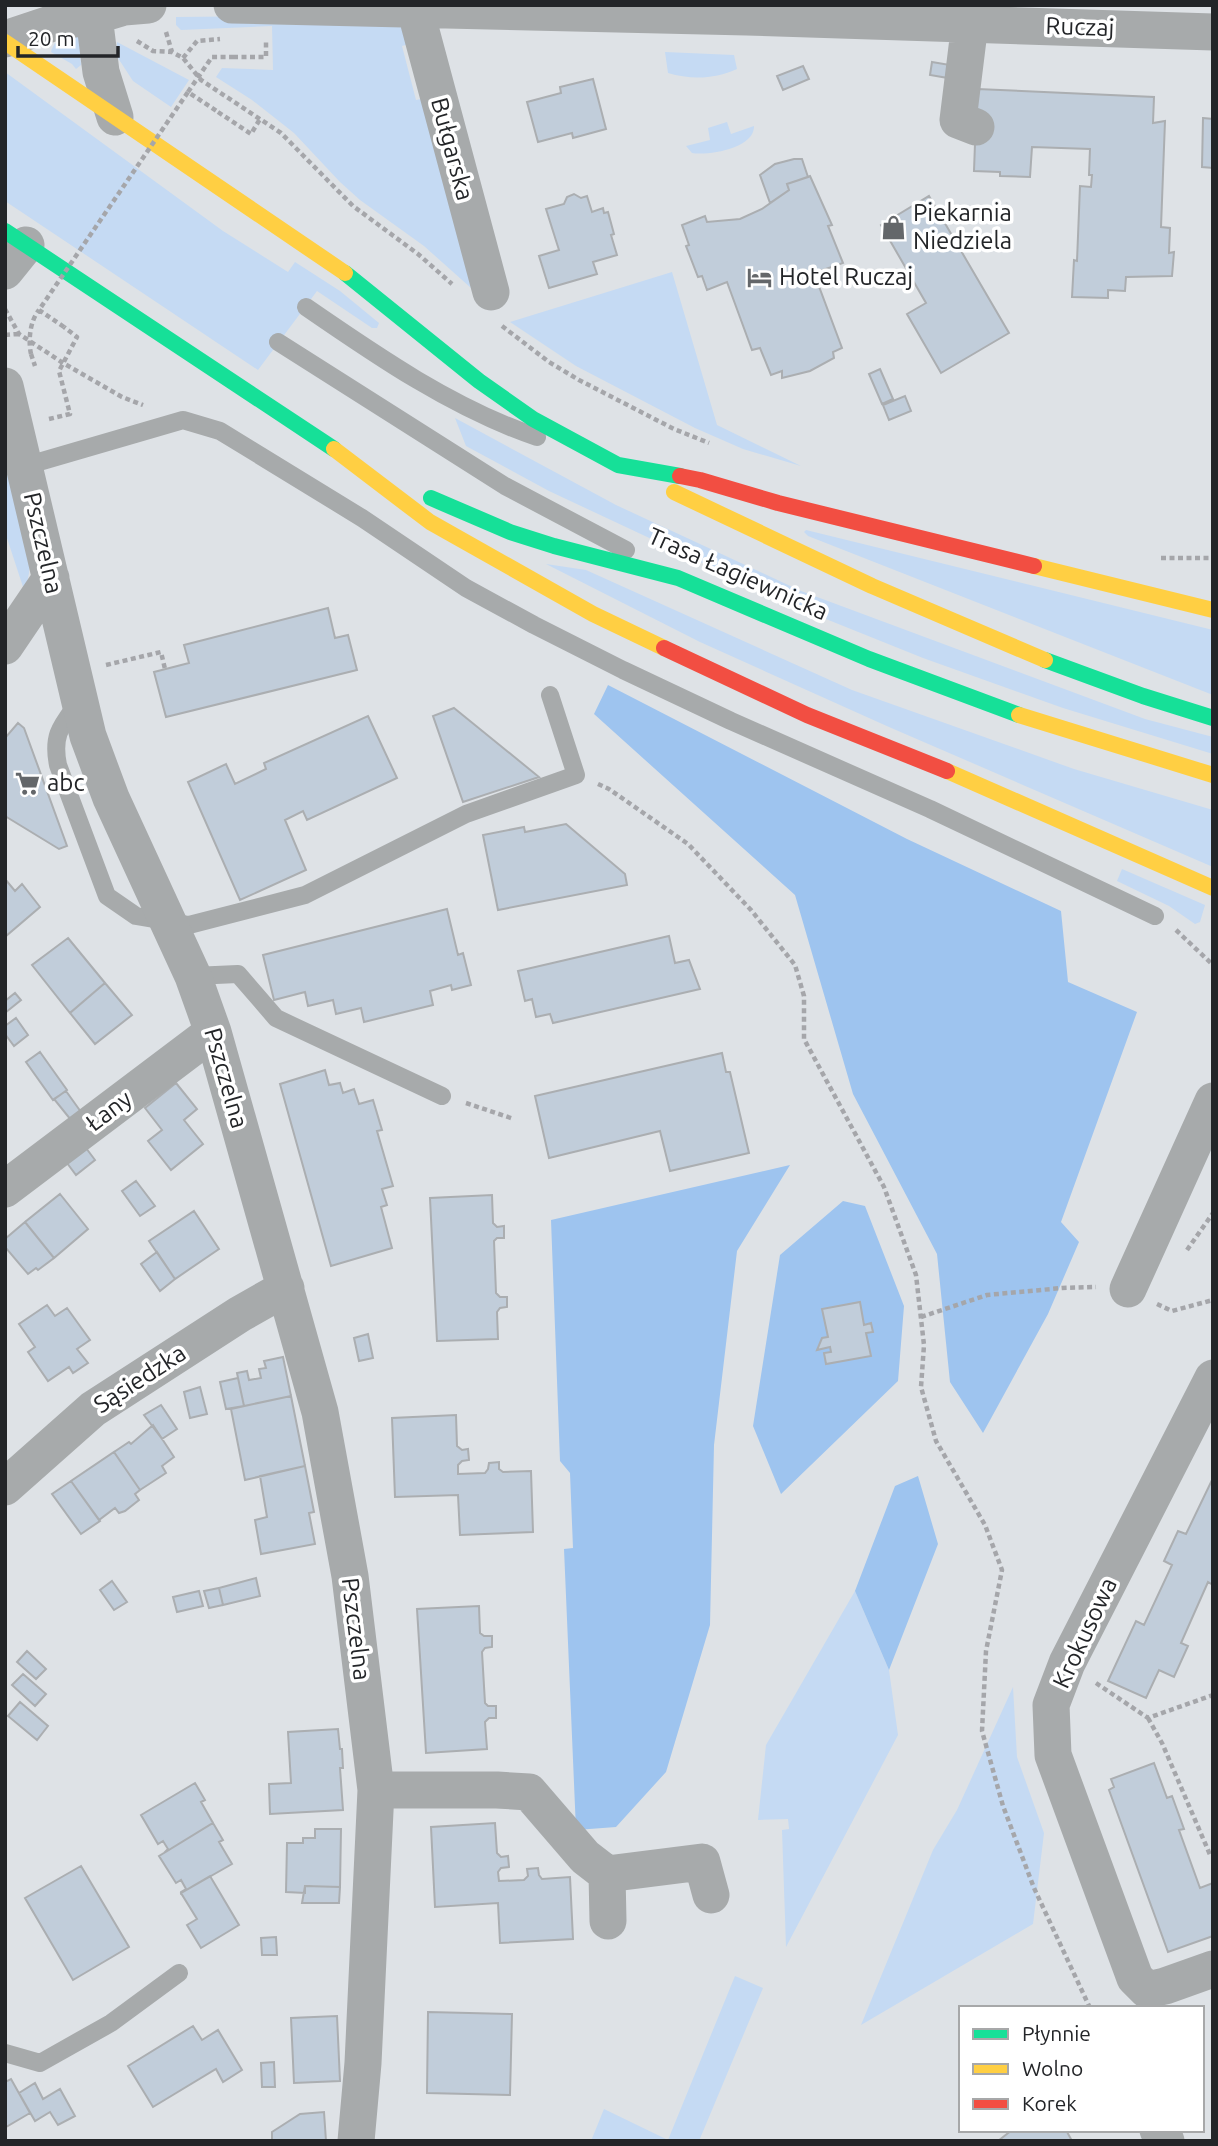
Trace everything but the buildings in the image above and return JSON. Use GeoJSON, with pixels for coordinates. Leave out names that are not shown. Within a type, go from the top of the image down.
{"type":"FeatureCollection","features":[{"type":"Feature","properties":{"kind":"main road"},"geometry":{"type":"LineString","coordinates":[[5,41],[331,262],[479,382],[533,419],[618,465],[700,480],[778,503],[1213,610]]}},
{"type":"Feature","properties":{"kind":"main road"},"geometry":{"type":"LineString","coordinates":[[12,249],[294,421],[430,522],[616,625],[807,715],[939,767],[1213,888]]}},
{"type":"Feature","properties":{"kind":"main road","name":"Trasa Łagiewnicka"},"geometry":{"type":"LineString","coordinates":[[618,465],[857,580],[935,614],[1100,681],[1213,718]]}},
{"type":"Feature","properties":{"kind":"main road"},"geometry":{"type":"LineString","coordinates":[[358,466],[510,532],[678,578]]}},
{"type":"Feature","properties":{"kind":"main road","name":"Trasa Łagiewnicka"},"geometry":{"type":"LineString","coordinates":[[678,578],[869,659],[1002,710],[1213,775]]}},
{"type":"Feature","properties":{"kind":"street"},"geometry":{"type":"LineString","coordinates":[[5,41],[56,22],[94,16],[124,7],[148,5]]}},
{"type":"Feature","properties":{"kind":"street","name":"Ruczaj"},"geometry":{"type":"LineString","coordinates":[[232,5],[970,23],[1213,32]]}},
{"type":"Feature","properties":{"kind":"street","name":"Bułgarska"},"geometry":{"type":"LineString","coordinates":[[415,8],[483,302]]}},
{"type":"Feature","properties":{"kind":"street"},"geometry":{"type":"LineString","coordinates":[[94,16],[101,72],[115,117]]}},
{"type":"Feature","properties":{"kind":"street"},"geometry":{"type":"LineString","coordinates":[[970,23],[958,120],[976,127]]}},
{"type":"Feature","properties":{"kind":"street","name":"Pszczelna"},"geometry":{"type":"LineString","coordinates":[[5,386],[88,736],[111,798],[193,976],[213,1032],[320,1412],[350,1576],[376,1790],[363,2063],[356,2141]]}},
{"type":"Feature","properties":{"kind":"street"},"geometry":{"type":"LineString","coordinates":[[5,646],[51,578]]}},
{"type":"Feature","properties":{"kind":"street","name":"Łany"},"geometry":{"type":"LineString","coordinates":[[5,1189],[213,1032]]}},
{"type":"Feature","properties":{"kind":"street"},"geometry":{"type":"LineString","coordinates":[[1128,1289],[1213,1101]]}},
{"type":"Feature","properties":{"kind":"street","name":"Sąsiedzka"},"geometry":{"type":"LineString","coordinates":[[5,1487],[93,1409],[240,1314],[286,1288]]}},
{"type":"Feature","properties":{"kind":"street","name":"Krokusowa"},"geometry":{"type":"LineString","coordinates":[[1213,1378],[1067,1663],[1051,1705],[1053,1755],[1135,1978],[1147,1999],[1165,1986],[1213,1969]]}},
{"type":"Feature","properties":{"kind":"street"},"geometry":{"type":"LineString","coordinates":[[376,1790],[529,1792],[584,1857],[607,1874],[702,1862],[711,1895]]}},
{"type":"Feature","properties":{"kind":"street"},"geometry":{"type":"LineString","coordinates":[[607,1874],[608,1921]]}},
{"type":"Feature","properties":{"kind":"lane","name":"Trasa Łagiewnicka"},"geometry":{"type":"LineString","coordinates":[[306,307],[416,380],[509,428],[618,465]]}},
{"type":"Feature","properties":{"kind":"lane","name":"Trasa Łagiewnicka"},"geometry":{"type":"LineString","coordinates":[[278,342],[505,486],[678,578]]}},
{"type":"Feature","properties":{"kind":"lane"},"geometry":{"type":"LineString","coordinates":[[25,466],[183,420],[220,431],[362,518],[466,588],[612,665],[930,809],[1155,916]]}},
{"type":"Feature","properties":{"kind":"lane"},"geometry":{"type":"LineString","coordinates":[[168,921],[189,925],[305,895],[466,814],[576,775],[551,695]]}},
{"type":"Feature","properties":{"kind":"lane"},"geometry":{"type":"LineString","coordinates":[[193,976],[238,974],[276,1018],[442,1096]]}},
{"type":"Feature","properties":{"kind":"lane"},"geometry":{"type":"LineString","coordinates":[[5,2053],[40,2063],[111,2024],[179,1973]]}},
{"type":"Feature","properties":{"kind":"path"},"geometry":{"type":"LineString","coordinates":[[128,36],[153,51],[172,52],[183,58],[201,80],[281,133],[353,206],[483,302],[549,362],[674,429],[719,447]]}},
{"type":"Feature","properties":{"kind":"path"},"geometry":{"type":"LineString","coordinates":[[31,354],[33,317],[212,57],[266,57],[266,38],[254,38]]}},
{"type":"Feature","properties":{"kind":"path"},"geometry":{"type":"LineString","coordinates":[[183,58],[197,41],[203,40]]}},
{"type":"Feature","properties":{"kind":"path"},"geometry":{"type":"LineString","coordinates":[[188,92],[251,134],[260,119]]}},
{"type":"Feature","properties":{"kind":"path"},"geometry":{"type":"LineString","coordinates":[[5,309],[19,334],[63,363],[122,397],[183,420]]}},
{"type":"Feature","properties":{"kind":"path"},"geometry":{"type":"LineString","coordinates":[[38,310],[77,337],[59,371],[70,414],[49,419],[47,410]]}},
{"type":"Feature","properties":{"kind":"path"},"geometry":{"type":"LineString","coordinates":[[5,335],[19,334]]}},
{"type":"Feature","properties":{"kind":"path"},"geometry":{"type":"LineString","coordinates":[[1158,558],[1213,558]]}},
{"type":"Feature","properties":{"kind":"path"},"geometry":{"type":"LineString","coordinates":[[103,666],[161,652],[165,669]]}},
{"type":"Feature","properties":{"kind":"path"},"geometry":{"type":"LineString","coordinates":[[576,775],[609,789],[688,844],[751,910],[795,965],[804,996],[804,1039],[884,1187],[916,1275],[924,1345],[921,1387],[936,1441],[985,1525],[1002,1570],[986,1651],[982,1731],[1003,1806],[1034,1888],[1089,2006]]}},
{"type":"Feature","properties":{"kind":"path"},"geometry":{"type":"LineString","coordinates":[[1155,916],[1179,932],[1213,965]]}},
{"type":"Feature","properties":{"kind":"path"},"geometry":{"type":"LineString","coordinates":[[442,1096],[514,1119]]}},
{"type":"Feature","properties":{"kind":"path"},"geometry":{"type":"LineString","coordinates":[[921,1317],[987,1295],[1062,1287],[1123,1287],[1172,1311],[1213,1300]]}},
{"type":"Feature","properties":{"kind":"path"},"geometry":{"type":"LineString","coordinates":[[1067,1663],[1148,1718],[1213,1857]]}},
{"type":"Feature","properties":{"kind":"path"},"geometry":{"type":"LineString","coordinates":[[1148,1718],[1213,1695]]}},
{"type":"Feature","properties":{"kind":"shaded area"},"geometry":{"type":"Polygon","coordinates":[[[282,16],[405,22],[416,42],[402,46],[416,100],[431,97],[471,288],[424,246],[360,200],[294,133],[252,100],[216,77],[222,68],[273,70],[272,26],[181,30],[176,25],[176,17],[282,16]]]}},
{"type":"Feature","properties":{"kind":"shaded area"},"geometry":{"type":"Polygon","coordinates":[[[84,34],[81,65],[76,69],[51,52],[60,40],[84,34]]]}},
{"type":"Feature","properties":{"kind":"shaded area"},"geometry":{"type":"Polygon","coordinates":[[[117,42],[189,80],[171,107],[133,81],[116,55],[117,42]]]}},
{"type":"Feature","properties":{"kind":"shaded area"},"geometry":{"type":"Polygon","coordinates":[[[665,52],[734,55],[737,69],[712,77],[668,73],[665,52]]]}},
{"type":"Feature","properties":{"kind":"shaded area"},"geometry":{"type":"Polygon","coordinates":[[[5,72],[223,231],[288,272],[295,262],[340,291],[379,323],[377,328],[372,328],[317,291],[258,370],[5,201],[5,72]]]}},
{"type":"Feature","properties":{"kind":"shaded area"},"geometry":{"type":"Polygon","coordinates":[[[727,122],[731,134],[754,126],[752,134],[739,145],[719,152],[692,153],[686,146],[710,140],[708,128],[727,122]]]}},
{"type":"Feature","properties":{"kind":"shaded area"},"geometry":{"type":"Polygon","coordinates":[[[672,272],[717,425],[801,466],[743,449],[695,428],[576,366],[510,322],[672,272]]]}},
{"type":"Feature","properties":{"kind":"shaded area"},"geometry":{"type":"Polygon","coordinates":[[[455,418],[616,505],[801,591],[1145,719],[1213,737],[1213,754],[1063,708],[923,658],[801,609],[549,491],[466,446],[455,418]]]}},
{"type":"Feature","properties":{"kind":"shaded area"},"geometry":{"type":"Polygon","coordinates":[[[5,439],[30,555],[25,593],[5,532],[5,439]]]}},
{"type":"Feature","properties":{"kind":"shaded area"},"geometry":{"type":"Polygon","coordinates":[[[806,530],[1213,630],[1213,695],[808,536],[804,532],[806,530]]]}},
{"type":"Feature","properties":{"kind":"shaded area"},"geometry":{"type":"Polygon","coordinates":[[[546,564],[586,570],[852,690],[1074,769],[1213,810],[1213,867],[700,642],[546,564]]]}},
{"type":"Feature","properties":{"kind":"shaded area"},"geometry":{"type":"Polygon","coordinates":[[[608,685],[907,839],[1061,911],[1068,982],[1137,1012],[1061,1222],[1079,1242],[1048,1314],[983,1433],[950,1382],[937,1254],[853,1094],[795,895],[594,714],[608,685]]]}},
{"type":"Feature","properties":{"kind":"shaded area"},"geometry":{"type":"Polygon","coordinates":[[[1122,869],[1205,905],[1200,922],[1195,924],[1169,906],[1117,881],[1122,869]]]}},
{"type":"Feature","properties":{"kind":"shaded area"},"geometry":{"type":"Polygon","coordinates":[[[790,1165],[737,1251],[714,1445],[710,1625],[666,1772],[616,1827],[576,1830],[564,1549],[573,1548],[570,1473],[560,1461],[551,1220],[790,1165]]]}},
{"type":"Feature","properties":{"kind":"shaded area"},"geometry":{"type":"Polygon","coordinates":[[[843,1201],[865,1206],[904,1306],[898,1381],[781,1494],[753,1426],[780,1255],[843,1201]]]}},
{"type":"Feature","properties":{"kind":"shaded area"},"geometry":{"type":"Polygon","coordinates":[[[918,1476],[938,1544],[889,1670],[855,1591],[895,1486],[918,1476]]]}},
{"type":"Feature","properties":{"kind":"shaded area"},"geometry":{"type":"Polygon","coordinates":[[[855,1591],[889,1670],[898,1735],[786,1947],[782,1830],[789,1829],[788,1819],[758,1820],[766,1745],[855,1591]]]}},
{"type":"Feature","properties":{"kind":"shaded area"},"geometry":{"type":"Polygon","coordinates":[[[1013,1687],[1017,1757],[1044,1833],[1033,1924],[861,2025],[933,1850],[957,1810],[1013,1687]]]}},
{"type":"Feature","properties":{"kind":"shaded area"},"geometry":{"type":"Polygon","coordinates":[[[735,1976],[763,1988],[699,2141],[591,2141],[604,2109],[668,2140],[735,1976]]]}},
{"type":"Feature","properties":{"kind":"traffic: fast"},"geometry":{"type":"LineString","coordinates":[[5,231],[334,449]]}},
{"type":"Feature","properties":{"kind":"traffic: fast"},"geometry":{"type":"LineString","coordinates":[[345,273],[479,381],[533,419],[618,465],[680,476]]}},
{"type":"Feature","properties":{"kind":"traffic: fast"},"geometry":{"type":"LineString","coordinates":[[431,498],[510,532],[678,578],[869,659],[1019,715]]}},
{"type":"Feature","properties":{"kind":"traffic: fast"},"geometry":{"type":"LineString","coordinates":[[1045,660],[1213,718]]}},
{"type":"Feature","properties":{"kind":"traffic: slow"},"geometry":{"type":"LineString","coordinates":[[5,42],[345,273]]}},
{"type":"Feature","properties":{"kind":"traffic: slow"},"geometry":{"type":"LineString","coordinates":[[334,449],[430,522],[593,614],[664,648]]}},
{"type":"Feature","properties":{"kind":"traffic: slow"},"geometry":{"type":"LineString","coordinates":[[674,492],[872,586],[1045,660]]}},
{"type":"Feature","properties":{"kind":"traffic: slow"},"geometry":{"type":"LineString","coordinates":[[1034,566],[1213,610]]}},
{"type":"Feature","properties":{"kind":"traffic: slow"},"geometry":{"type":"LineString","coordinates":[[1019,715],[1213,775]]}},
{"type":"Feature","properties":{"kind":"traffic: slow"},"geometry":{"type":"LineString","coordinates":[[947,771],[1213,888]]}},
{"type":"Feature","properties":{"kind":"traffic: jam"},"geometry":{"type":"LineString","coordinates":[[680,476],[1034,566]]}},
{"type":"Feature","properties":{"kind":"traffic: jam"},"geometry":{"type":"LineString","coordinates":[[664,648],[807,715],[947,771]]}},
{"type":"Feature","properties":{"kind":"place","name":"Piekarnia Niedziela"},"geometry":{"type":"Point","coordinates":[893,227]}},
{"type":"Feature","properties":{"kind":"place","name":"Hotel Ruczaj"},"geometry":{"type":"Point","coordinates":[759,277]}},
{"type":"Feature","properties":{"kind":"place","name":"abc"},"geometry":{"type":"Point","coordinates":[27,783]}}]}
